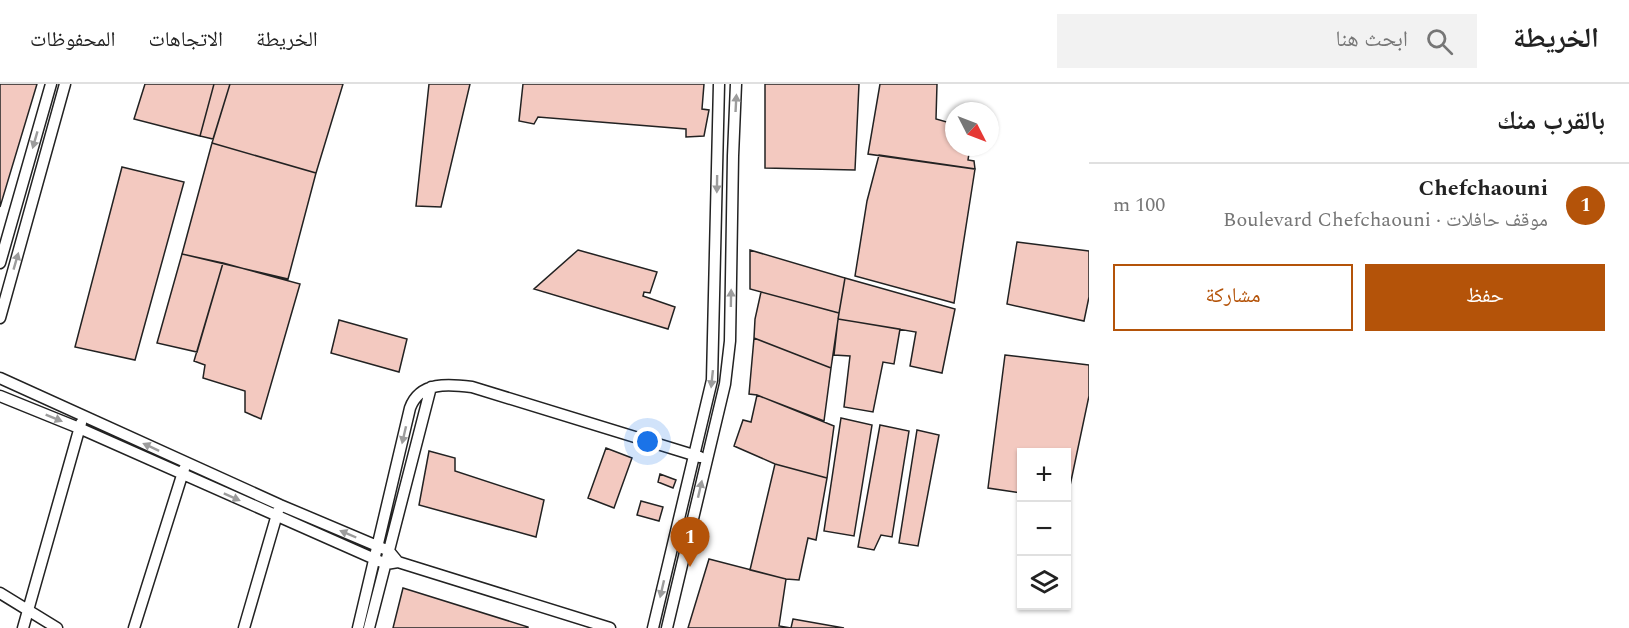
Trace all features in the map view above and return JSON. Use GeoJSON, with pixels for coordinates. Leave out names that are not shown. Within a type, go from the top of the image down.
{"type":"FeatureCollection","features":[{"type":"Feature","properties":{"kind":"street"},"geometry":{"type":"LineString","coordinates":[[0,263],[51,84]]}},
{"type":"Feature","properties":{"kind":"street"},"geometry":{"type":"LineString","coordinates":[[0,318],[65,84]]}},
{"type":"Feature","properties":{"kind":"street"},"geometry":{"type":"LineString","coordinates":[[654,628],[712,381],[719,84]]}},
{"type":"Feature","properties":{"kind":"street"},"geometry":{"type":"LineString","coordinates":[[667,628],[724,394],[730,340],[736,84]]}},
{"type":"Feature","properties":{"kind":"street"},"geometry":{"type":"LineString","coordinates":[[0,378],[280,505],[384,549],[398,562]]}},
{"type":"Feature","properties":{"kind":"street"},"geometry":{"type":"LineString","coordinates":[[369,628],[384,549],[431,387],[450,384],[472,387],[708,459]]}},
{"type":"Feature","properties":{"kind":"street"},"geometry":{"type":"LineString","coordinates":[[0,396],[80,428],[381,562],[398,562],[610,628]]}},
{"type":"Feature","properties":{"kind":"street"},"geometry":{"type":"LineString","coordinates":[[23,628],[84,415]]}},
{"type":"Feature","properties":{"kind":"street"},"geometry":{"type":"LineString","coordinates":[[134,628],[186,463]]}},
{"type":"Feature","properties":{"kind":"street"},"geometry":{"type":"LineString","coordinates":[[244,628],[280,505]]}},
{"type":"Feature","properties":{"kind":"street"},"geometry":{"type":"LineString","coordinates":[[358,628],[381,562]]}},
{"type":"Feature","properties":{"kind":"street"},"geometry":{"type":"LineString","coordinates":[[0,593],[57,628]]}},
{"type":"Feature","properties":{"kind":"building"},"geometry":{"type":"Polygon","coordinates":[[[0,84],[37,84],[0,207],[0,84]]]}},
{"type":"Feature","properties":{"kind":"building"},"geometry":{"type":"Polygon","coordinates":[[[145,84],[214,84],[200,136],[134,119],[145,84]]]}},
{"type":"Feature","properties":{"kind":"building"},"geometry":{"type":"Polygon","coordinates":[[[214,84],[230,84],[213,139],[200,136],[214,84]]]}},
{"type":"Feature","properties":{"kind":"building"},"geometry":{"type":"Polygon","coordinates":[[[230,84],[343,84],[316,173],[212,143],[230,84]]]}},
{"type":"Feature","properties":{"kind":"building"},"geometry":{"type":"Polygon","coordinates":[[[429,84],[470,84],[441,207],[416,206],[429,84]]]}},
{"type":"Feature","properties":{"kind":"building"},"geometry":{"type":"Polygon","coordinates":[[[523,84],[704,84],[702,109],[709,110],[704,136],[686,137],[686,129],[538,117],[534,124],[519,121],[523,84]]]}},
{"type":"Feature","properties":{"kind":"building"},"geometry":{"type":"Polygon","coordinates":[[[765,84],[859,84],[855,170],[765,168],[765,84]]]}},
{"type":"Feature","properties":{"kind":"building"},"geometry":{"type":"Polygon","coordinates":[[[880,84],[937,84],[936,119],[945,122],[945,156],[969,156],[968,160],[974,161],[975,169],[868,154],[880,84]]]}},
{"type":"Feature","properties":{"kind":"building"},"geometry":{"type":"Polygon","coordinates":[[[212,143],[316,173],[288,279],[182,254],[212,143]]]}},
{"type":"Feature","properties":{"kind":"building"},"geometry":{"type":"Polygon","coordinates":[[[879,155],[975,169],[954,303],[855,276],[867,201],[879,155]]]}},
{"type":"Feature","properties":{"kind":"building"},"geometry":{"type":"Polygon","coordinates":[[[122,167],[184,182],[135,360],[75,347],[122,167]]]}},
{"type":"Feature","properties":{"kind":"building"},"geometry":{"type":"Polygon","coordinates":[[[1017,242],[1089,251],[1089,297],[1084,321],[1007,304],[1017,242]]]}},
{"type":"Feature","properties":{"kind":"building"},"geometry":{"type":"Polygon","coordinates":[[[578,250],[657,272],[650,293],[644,292],[643,296],[675,307],[668,329],[534,289],[578,250]]]}},
{"type":"Feature","properties":{"kind":"building"},"geometry":{"type":"Polygon","coordinates":[[[750,250],[845,278],[839,313],[750,289],[750,250]]]}},
{"type":"Feature","properties":{"kind":"building"},"geometry":{"type":"Polygon","coordinates":[[[182,254],[223,263],[197,352],[157,343],[182,254]]]}},
{"type":"Feature","properties":{"kind":"building"},"geometry":{"type":"Polygon","coordinates":[[[223,263],[300,284],[261,419],[245,412],[245,391],[203,378],[205,365],[194,361],[223,263]]]}},
{"type":"Feature","properties":{"kind":"building"},"geometry":{"type":"Polygon","coordinates":[[[845,278],[955,309],[942,373],[910,366],[916,332],[838,319],[845,278]]]}},
{"type":"Feature","properties":{"kind":"building"},"geometry":{"type":"Polygon","coordinates":[[[761,292],[839,313],[831,368],[754,338],[755,319],[761,292]]]}},
{"type":"Feature","properties":{"kind":"building"},"geometry":{"type":"Polygon","coordinates":[[[838,319],[900,329],[894,364],[883,362],[873,412],[844,407],[850,356],[834,355],[838,319]]]}},
{"type":"Feature","properties":{"kind":"building"},"geometry":{"type":"Polygon","coordinates":[[[339,320],[407,339],[399,372],[331,353],[339,320]]]}},
{"type":"Feature","properties":{"kind":"building"},"geometry":{"type":"Polygon","coordinates":[[[754,338],[831,368],[824,421],[749,394],[754,338]]]}},
{"type":"Feature","properties":{"kind":"building"},"geometry":{"type":"Polygon","coordinates":[[[1005,355],[1089,365],[1089,396],[1071,481],[1071,448],[1017,448],[1017,492],[988,488],[1005,355]]]}},
{"type":"Feature","properties":{"kind":"building"},"geometry":{"type":"Polygon","coordinates":[[[757,395],[834,426],[827,478],[775,464],[734,446],[743,420],[751,422],[757,395]]]}},
{"type":"Feature","properties":{"kind":"building"},"geometry":{"type":"Polygon","coordinates":[[[841,418],[872,425],[854,536],[824,531],[841,418]]]}},
{"type":"Feature","properties":{"kind":"building"},"geometry":{"type":"Polygon","coordinates":[[[880,425],[909,431],[892,537],[881,535],[874,550],[858,547],[880,425]]]}},
{"type":"Feature","properties":{"kind":"building"},"geometry":{"type":"Polygon","coordinates":[[[917,430],[939,435],[918,546],[899,543],[917,430]]]}},
{"type":"Feature","properties":{"kind":"building"},"geometry":{"type":"Polygon","coordinates":[[[606,448],[632,458],[614,508],[588,498],[606,448]]]}},
{"type":"Feature","properties":{"kind":"building"},"geometry":{"type":"Polygon","coordinates":[[[429,451],[455,458],[455,471],[544,500],[536,537],[419,505],[429,451]]]}},
{"type":"Feature","properties":{"kind":"building"},"geometry":{"type":"Polygon","coordinates":[[[775,464],[827,478],[816,540],[808,538],[799,580],[750,570],[775,464]]]}},
{"type":"Feature","properties":{"kind":"building"},"geometry":{"type":"Polygon","coordinates":[[[660,474],[676,480],[673,488],[658,482],[660,474]]]}},
{"type":"Feature","properties":{"kind":"building"},"geometry":{"type":"Polygon","coordinates":[[[641,501],[663,507],[659,521],[637,515],[641,501]]]}},
{"type":"Feature","properties":{"kind":"building"},"geometry":{"type":"Polygon","coordinates":[[[709,559],[786,579],[779,626],[791,628],[688,628],[709,559]]]}},
{"type":"Feature","properties":{"kind":"building"},"geometry":{"type":"Polygon","coordinates":[[[403,588],[528,627],[528,628],[393,628],[403,588]]]}},
{"type":"Feature","properties":{"kind":"building"},"geometry":{"type":"Polygon","coordinates":[[[793,619],[844,628],[791,628],[793,619]]]}},
{"type":"Feature","properties":{"kind":"place","name":"Chefchaouni"},"geometry":{"type":"Point","coordinates":[690,567]}}]}
